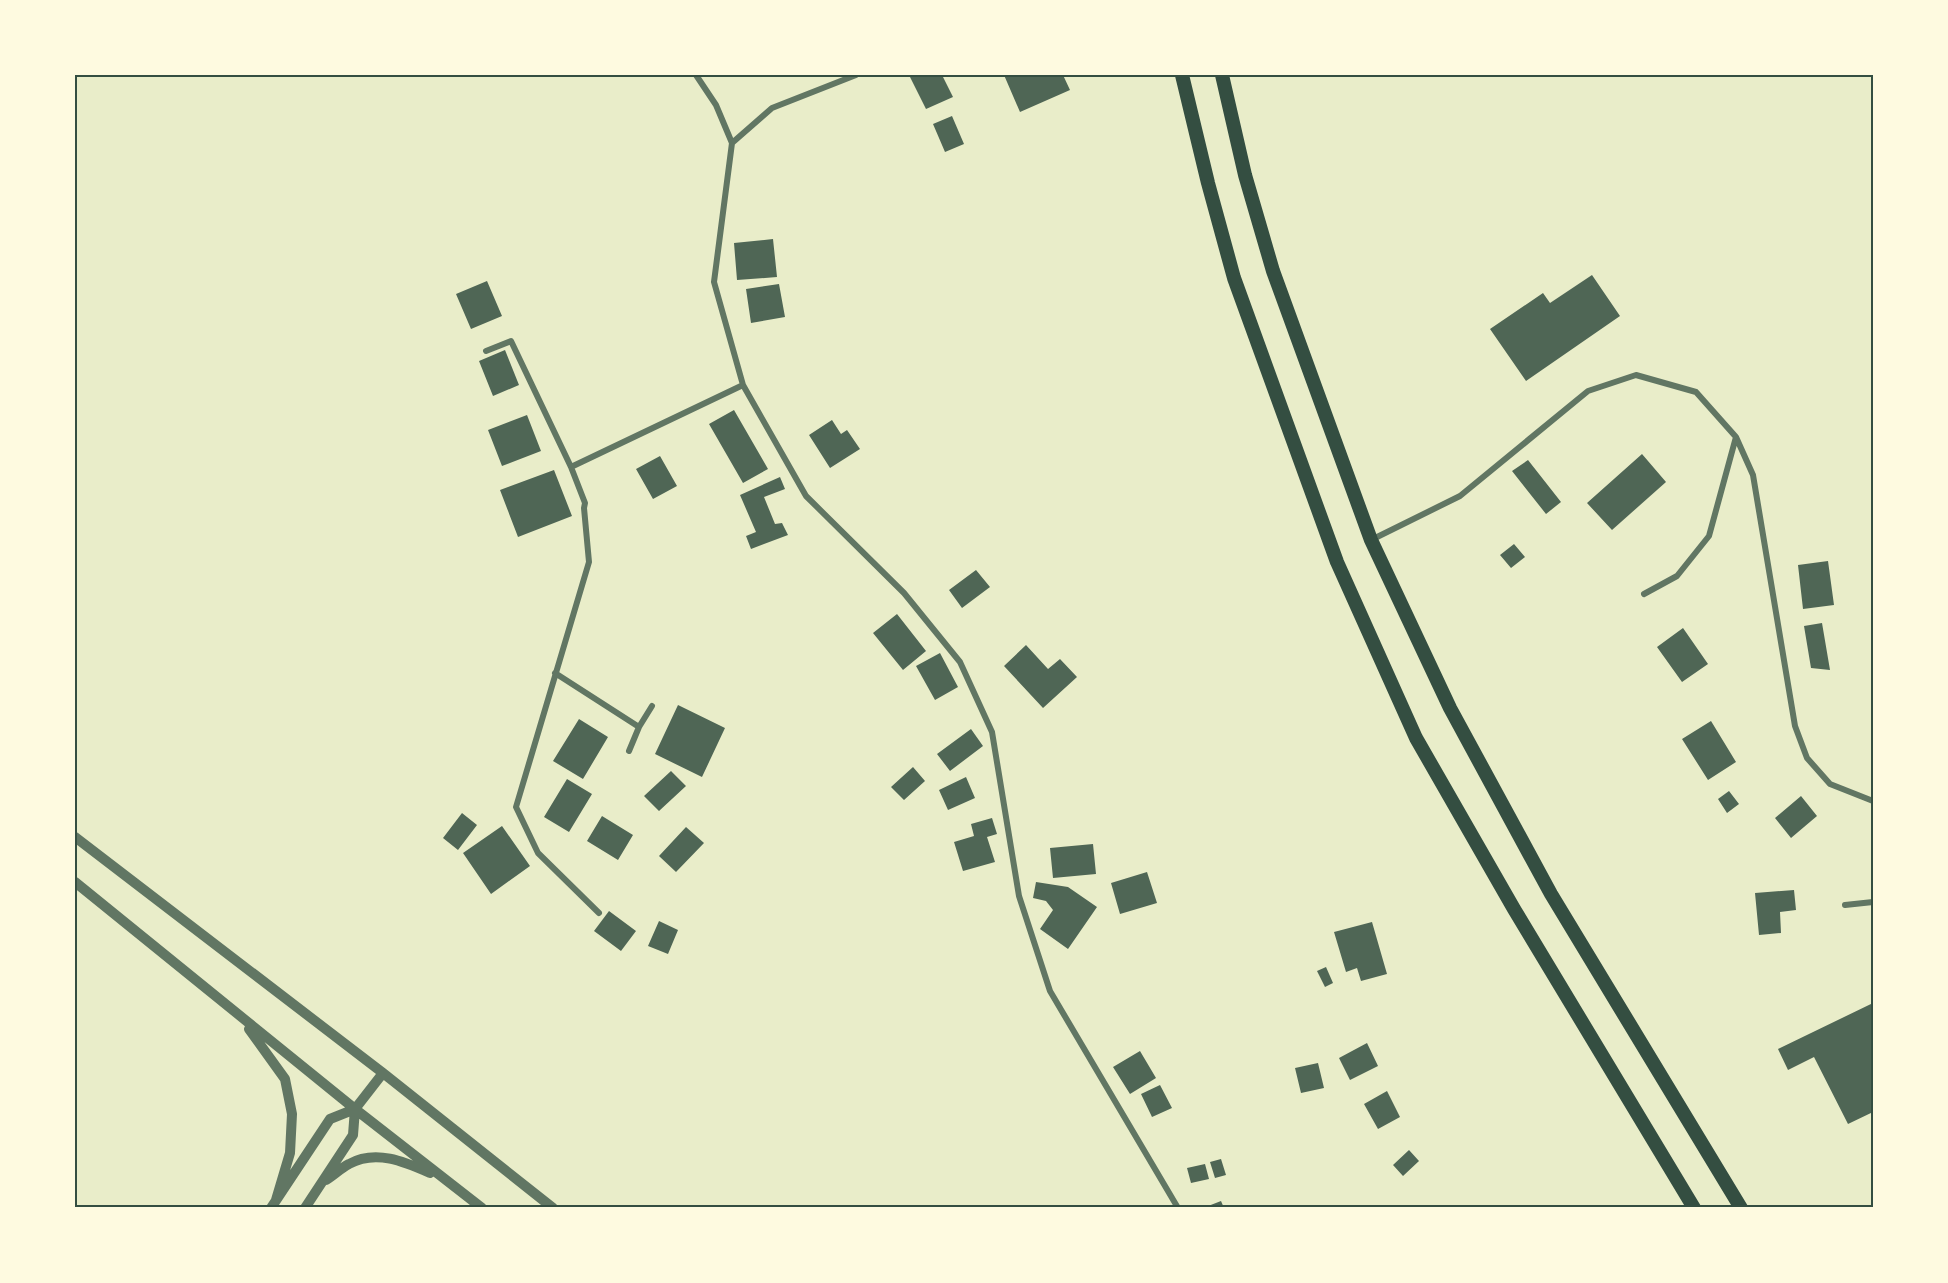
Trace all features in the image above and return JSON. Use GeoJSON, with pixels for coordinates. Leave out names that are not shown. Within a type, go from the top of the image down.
{"type":"FeatureCollection","features":[{"type":"Feature","properties":{"kind":"highway"},"geometry":{"type":"LineString","coordinates":[[1182,75],[1234,278],[1337,562],[1416,738],[1509,899],[1694,1208]]}},
{"type":"Feature","properties":{"kind":"highway"},"geometry":{"type":"LineString","coordinates":[[1222,75],[1245,175],[1273,271],[1371,540],[1450,708],[1551,894],[1741,1208]]}},
{"type":"Feature","properties":{"kind":"street"},"geometry":{"type":"LineString","coordinates":[[696,75],[716,105],[732,143],[714,282],[743,385],[806,496],[904,593],[960,662],[992,732],[1018,897],[1050,991],[1178,1208]]}},
{"type":"Feature","properties":{"kind":"street"},"geometry":{"type":"LineString","coordinates":[[732,143],[772,108],[856,75]]}},
{"type":"Feature","properties":{"kind":"street"},"geometry":{"type":"LineString","coordinates":[[486,351],[511,341],[571,467],[585,503],[589,562],[516,807],[538,853],[599,913]]}},
{"type":"Feature","properties":{"kind":"street"},"geometry":{"type":"LineString","coordinates":[[1371,540],[1460,496],[1588,391],[1636,375],[1696,392],[1736,437],[1753,475],[1795,726],[1808,758],[1830,784],[1873,801]]}},
{"type":"Feature","properties":{"kind":"street"},"geometry":{"type":"LineString","coordinates":[[571,467],[743,385]]}},
{"type":"Feature","properties":{"kind":"street"},"geometry":{"type":"LineString","coordinates":[[1644,594],[1677,576],[1709,536],[1736,437]]}},
{"type":"Feature","properties":{"kind":"street"},"geometry":{"type":"LineString","coordinates":[[555,673],[639,727]]}},
{"type":"Feature","properties":{"kind":"street"},"geometry":{"type":"LineString","coordinates":[[629,751],[652,705]]}},
{"type":"Feature","properties":{"kind":"street"},"geometry":{"type":"LineString","coordinates":[[75,837],[383,1073],[553,1208]]}},
{"type":"Feature","properties":{"kind":"street"},"geometry":{"type":"LineString","coordinates":[[75,882],[482,1208]]}},
{"type":"Feature","properties":{"kind":"street"},"geometry":{"type":"LineString","coordinates":[[1845,905],[1873,902]]}},
{"type":"Feature","properties":{"kind":"street"},"geometry":{"type":"LineString","coordinates":[[240,1016],[285,1079],[290,1102],[292,1114],[290,1153],[274,1204]]}},
{"type":"Feature","properties":{"kind":"street"},"geometry":{"type":"LineString","coordinates":[[305,1208],[353,1135],[356,1109],[383,1073]]}},
{"type":"Feature","properties":{"kind":"street"},"geometry":{"type":"LineString","coordinates":[[274,1204],[330,1119],[356,1109]]}},
{"type":"Feature","properties":{"kind":"street"},"geometry":{"type":"LineString","coordinates":[[321,1184],[350,1163],[371,1157],[398,1159],[445,1180]]}},
{"type":"Feature","properties":{"kind":"building"},"geometry":{"type":"Polygon","coordinates":[[[909,75],[942,75],[953,97],[926,109],[909,75]]]}},
{"type":"Feature","properties":{"kind":"building"},"geometry":{"type":"Polygon","coordinates":[[[1004,75],[1063,75],[1070,90],[1020,112],[1004,75]]]}},
{"type":"Feature","properties":{"kind":"building"},"geometry":{"type":"Polygon","coordinates":[[[952,116],[964,144],[945,152],[933,124],[952,116]]]}},
{"type":"Feature","properties":{"kind":"building"},"geometry":{"type":"Polygon","coordinates":[[[773,239],[777,277],[737,280],[734,243],[773,239]]]}},
{"type":"Feature","properties":{"kind":"building"},"geometry":{"type":"Polygon","coordinates":[[[1592,275],[1620,316],[1526,381],[1490,329],[1543,293],[1550,303],[1592,275]]]}},
{"type":"Feature","properties":{"kind":"building"},"geometry":{"type":"Polygon","coordinates":[[[487,281],[502,316],[471,329],[456,294],[487,281]]]}},
{"type":"Feature","properties":{"kind":"building"},"geometry":{"type":"Polygon","coordinates":[[[779,284],[785,317],[751,323],[746,289],[779,284]]]}},
{"type":"Feature","properties":{"kind":"building"},"geometry":{"type":"Polygon","coordinates":[[[505,350],[519,385],[493,396],[479,361],[505,350]]]}},
{"type":"Feature","properties":{"kind":"building"},"geometry":{"type":"Polygon","coordinates":[[[734,410],[768,469],[743,483],[709,424],[734,410]]]}},
{"type":"Feature","properties":{"kind":"building"},"geometry":{"type":"Polygon","coordinates":[[[527,415],[541,451],[502,466],[488,430],[527,415]]]}},
{"type":"Feature","properties":{"kind":"building"},"geometry":{"type":"Polygon","coordinates":[[[832,420],[841,434],[847,430],[860,449],[830,468],[809,435],[832,420]]]}},
{"type":"Feature","properties":{"kind":"building"},"geometry":{"type":"Polygon","coordinates":[[[1642,454],[1666,482],[1612,530],[1587,503],[1642,454]]]}},
{"type":"Feature","properties":{"kind":"building"},"geometry":{"type":"Polygon","coordinates":[[[660,456],[677,486],[653,499],[636,469],[660,456]]]}},
{"type":"Feature","properties":{"kind":"building"},"geometry":{"type":"Polygon","coordinates":[[[1528,460],[1561,502],[1546,514],[1512,471],[1528,460]]]}},
{"type":"Feature","properties":{"kind":"building"},"geometry":{"type":"Polygon","coordinates":[[[554,470],[572,516],[518,537],[500,490],[554,470]]]}},
{"type":"Feature","properties":{"kind":"building"},"geometry":{"type":"Polygon","coordinates":[[[780,477],[785,489],[764,497],[775,524],[782,523],[788,535],[751,549],[746,536],[756,532],[740,495],[780,477]]]}},
{"type":"Feature","properties":{"kind":"building"},"geometry":{"type":"Polygon","coordinates":[[[1514,544],[1525,557],[1511,568],[1500,555],[1514,544]]]}},
{"type":"Feature","properties":{"kind":"building"},"geometry":{"type":"Polygon","coordinates":[[[1828,561],[1834,605],[1803,609],[1798,565],[1828,561]]]}},
{"type":"Feature","properties":{"kind":"building"},"geometry":{"type":"Polygon","coordinates":[[[976,570],[990,587],[962,608],[949,590],[976,570]]]}},
{"type":"Feature","properties":{"kind":"building"},"geometry":{"type":"Polygon","coordinates":[[[897,614],[926,651],[903,670],[873,633],[897,614]]]}},
{"type":"Feature","properties":{"kind":"building"},"geometry":{"type":"Polygon","coordinates":[[[1822,623],[1830,670],[1811,668],[1804,626],[1822,623]]]}},
{"type":"Feature","properties":{"kind":"building"},"geometry":{"type":"Polygon","coordinates":[[[1683,628],[1708,664],[1682,682],[1657,647],[1683,628]]]}},
{"type":"Feature","properties":{"kind":"building"},"geometry":{"type":"Polygon","coordinates":[[[1026,645],[1048,669],[1060,659],[1077,677],[1043,708],[1004,666],[1026,645]]]}},
{"type":"Feature","properties":{"kind":"building"},"geometry":{"type":"Polygon","coordinates":[[[940,653],[958,687],[935,700],[916,666],[940,653]]]}},
{"type":"Feature","properties":{"kind":"building"},"geometry":{"type":"Polygon","coordinates":[[[678,705],[725,728],[702,777],[655,754],[678,705]]]}},
{"type":"Feature","properties":{"kind":"building"},"geometry":{"type":"Polygon","coordinates":[[[579,719],[608,737],[583,779],[553,761],[579,719]]]}},
{"type":"Feature","properties":{"kind":"building"},"geometry":{"type":"Polygon","coordinates":[[[1711,721],[1736,762],[1708,780],[1682,739],[1711,721]]]}},
{"type":"Feature","properties":{"kind":"building"},"geometry":{"type":"Polygon","coordinates":[[[971,729],[983,746],[950,771],[937,754],[971,729]]]}},
{"type":"Feature","properties":{"kind":"building"},"geometry":{"type":"Polygon","coordinates":[[[913,767],[925,781],[904,800],[891,787],[913,767]]]}},
{"type":"Feature","properties":{"kind":"building"},"geometry":{"type":"Polygon","coordinates":[[[671,771],[686,786],[659,811],[644,796],[671,771]]]}},
{"type":"Feature","properties":{"kind":"building"},"geometry":{"type":"Polygon","coordinates":[[[966,777],[975,798],[948,810],[939,790],[966,777]]]}},
{"type":"Feature","properties":{"kind":"building"},"geometry":{"type":"Polygon","coordinates":[[[567,779],[592,794],[569,832],[544,817],[567,779]]]}},
{"type":"Feature","properties":{"kind":"building"},"geometry":{"type":"Polygon","coordinates":[[[1729,791],[1739,804],[1727,813],[1718,799],[1729,791]]]}},
{"type":"Feature","properties":{"kind":"building"},"geometry":{"type":"Polygon","coordinates":[[[1801,796],[1817,816],[1791,838],[1775,818],[1801,796]]]}},
{"type":"Feature","properties":{"kind":"building"},"geometry":{"type":"Polygon","coordinates":[[[462,813],[477,825],[458,850],[443,838],[462,813]]]}},
{"type":"Feature","properties":{"kind":"building"},"geometry":{"type":"Polygon","coordinates":[[[602,816],[633,835],[618,860],[587,841],[602,816]]]}},
{"type":"Feature","properties":{"kind":"building"},"geometry":{"type":"Polygon","coordinates":[[[992,818],[997,834],[987,837],[995,862],[963,871],[954,842],[974,836],[971,824],[992,818]]]}},
{"type":"Feature","properties":{"kind":"building"},"geometry":{"type":"Polygon","coordinates":[[[502,826],[530,866],[491,894],[463,853],[502,826]]]}},
{"type":"Feature","properties":{"kind":"building"},"geometry":{"type":"Polygon","coordinates":[[[686,827],[704,843],[676,872],[659,856],[686,827]]]}},
{"type":"Feature","properties":{"kind":"building"},"geometry":{"type":"Polygon","coordinates":[[[1093,844],[1096,874],[1053,878],[1050,848],[1093,844]]]}},
{"type":"Feature","properties":{"kind":"building"},"geometry":{"type":"Polygon","coordinates":[[[1147,872],[1157,903],[1120,914],[1111,883],[1147,872]]]}},
{"type":"Feature","properties":{"kind":"building"},"geometry":{"type":"Polygon","coordinates":[[[1036,882],[1068,887],[1097,907],[1068,949],[1040,929],[1053,910],[1046,901],[1033,898],[1036,882]]]}},
{"type":"Feature","properties":{"kind":"building"},"geometry":{"type":"Polygon","coordinates":[[[1794,890],[1796,910],[1780,912],[1781,933],[1759,935],[1755,893],[1794,890]]]}},
{"type":"Feature","properties":{"kind":"building"},"geometry":{"type":"Polygon","coordinates":[[[609,911],[636,931],[621,951],[594,931],[609,911]]]}},
{"type":"Feature","properties":{"kind":"building"},"geometry":{"type":"Polygon","coordinates":[[[659,921],[678,930],[668,954],[648,946],[659,921]]]}},
{"type":"Feature","properties":{"kind":"building"},"geometry":{"type":"Polygon","coordinates":[[[1372,922],[1387,974],[1361,981],[1357,968],[1346,972],[1334,932],[1372,922]]]}},
{"type":"Feature","properties":{"kind":"building"},"geometry":{"type":"Polygon","coordinates":[[[1326,967],[1333,983],[1325,987],[1317,971],[1326,967]]]}},
{"type":"Feature","properties":{"kind":"building"},"geometry":{"type":"Polygon","coordinates":[[[1873,1003],[1873,1112],[1848,1124],[1814,1057],[1788,1070],[1778,1049],[1873,1003]]]}},
{"type":"Feature","properties":{"kind":"building"},"geometry":{"type":"Polygon","coordinates":[[[1367,1043],[1378,1066],[1350,1080],[1339,1058],[1367,1043]]]}},
{"type":"Feature","properties":{"kind":"building"},"geometry":{"type":"Polygon","coordinates":[[[1140,1051],[1156,1078],[1130,1094],[1113,1067],[1140,1051]]]}},
{"type":"Feature","properties":{"kind":"building"},"geometry":{"type":"Polygon","coordinates":[[[1318,1063],[1324,1088],[1301,1093],[1295,1068],[1318,1063]]]}},
{"type":"Feature","properties":{"kind":"building"},"geometry":{"type":"Polygon","coordinates":[[[1160,1085],[1172,1108],[1152,1117],[1141,1094],[1160,1085]]]}},
{"type":"Feature","properties":{"kind":"building"},"geometry":{"type":"Polygon","coordinates":[[[1387,1091],[1400,1117],[1378,1129],[1364,1104],[1387,1091]]]}},
{"type":"Feature","properties":{"kind":"building"},"geometry":{"type":"Polygon","coordinates":[[[1409,1150],[1419,1161],[1403,1176],[1393,1165],[1409,1150]]]}},
{"type":"Feature","properties":{"kind":"building"},"geometry":{"type":"Polygon","coordinates":[[[1221,1159],[1226,1175],[1215,1178],[1210,1162],[1221,1159]]]}},
{"type":"Feature","properties":{"kind":"building"},"geometry":{"type":"Polygon","coordinates":[[[1205,1164],[1209,1179],[1191,1183],[1187,1168],[1205,1164]]]}},
{"type":"Feature","properties":{"kind":"building"},"geometry":{"type":"Polygon","coordinates":[[[1221,1201],[1224,1208],[1203,1208],[1221,1201]]]}}]}
